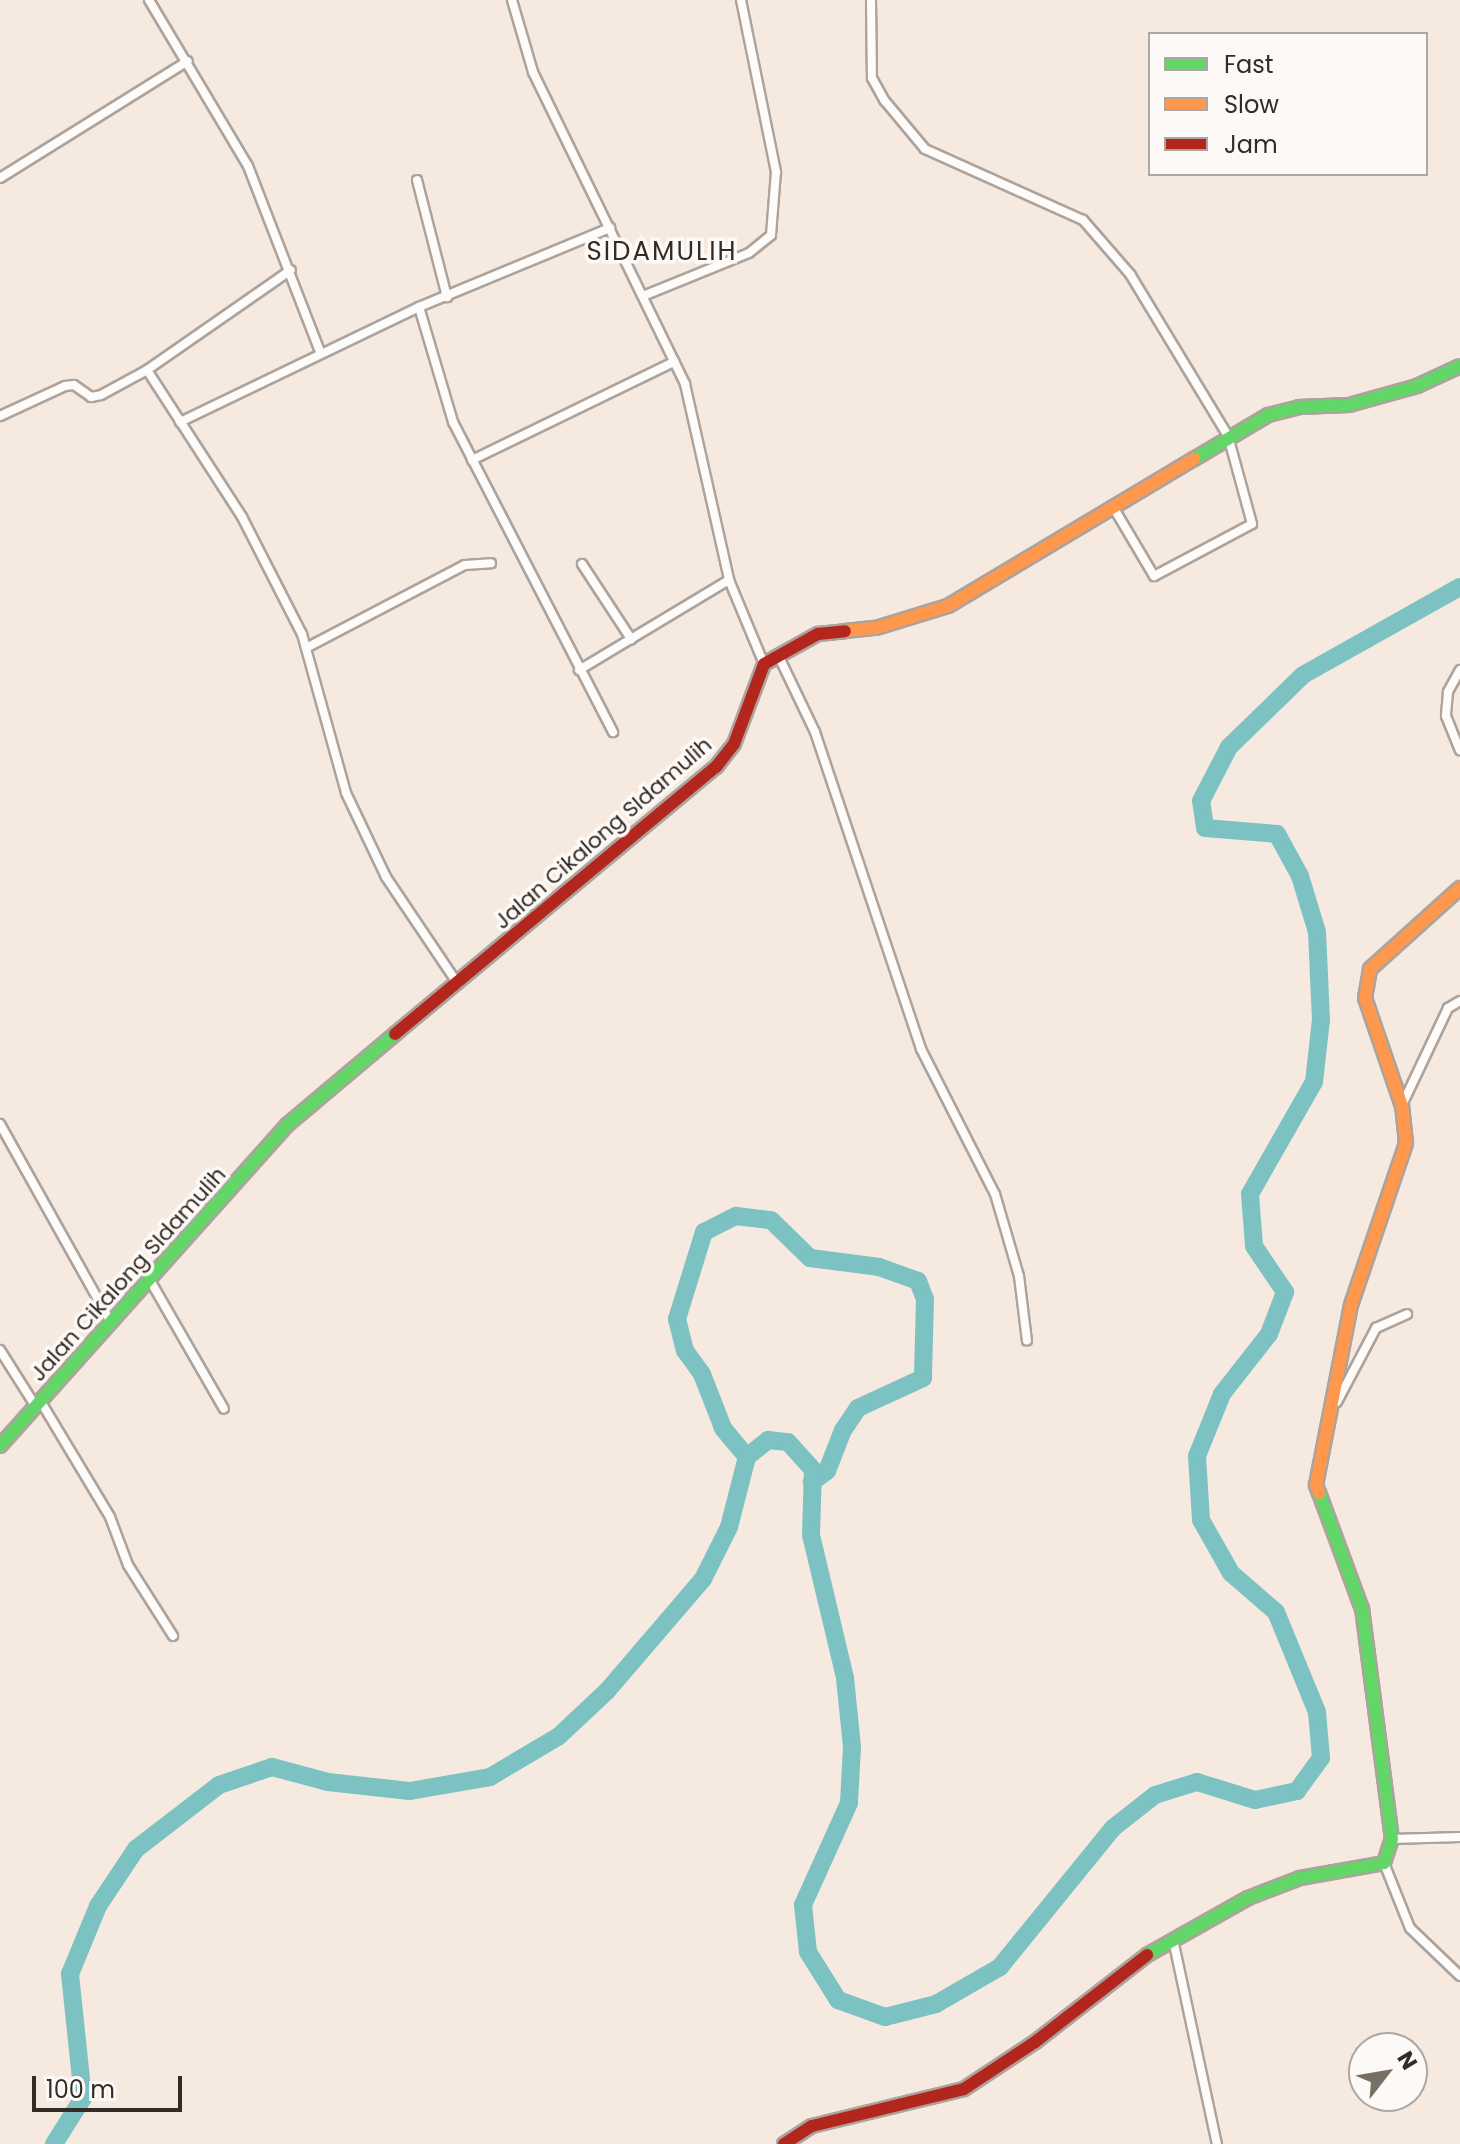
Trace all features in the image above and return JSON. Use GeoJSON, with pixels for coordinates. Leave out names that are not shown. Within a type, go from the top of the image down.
{"type":"FeatureCollection","features":[{"type":"Feature","properties":{"kind":"street"},"geometry":{"type":"LineString","coordinates":[[149,0],[248,166],[291,270],[320,352]]}},
{"type":"Feature","properties":{"kind":"street"},"geometry":{"type":"LineString","coordinates":[[512,0],[533,72],[685,384],[729,580],[764,664],[818,634],[876,628],[948,606],[1112,504],[1228,436],[1283,409],[1349,405],[1417,386],[1460,366]]}},
{"type":"Feature","properties":{"kind":"street"},"geometry":{"type":"LineString","coordinates":[[643,296],[749,253],[771,235],[776,172],[741,0]]}},
{"type":"Feature","properties":{"kind":"street"},"geometry":{"type":"LineString","coordinates":[[871,0],[872,78],[885,101],[925,149],[1083,220],[1130,274],[1228,436],[1252,518],[1248,529],[1154,576],[1112,504]]}},
{"type":"Feature","properties":{"kind":"street"},"geometry":{"type":"LineString","coordinates":[[0,178],[188,61]]}},
{"type":"Feature","properties":{"kind":"street"},"geometry":{"type":"LineString","coordinates":[[417,180],[447,297]]}},
{"type":"Feature","properties":{"kind":"street"},"geometry":{"type":"LineString","coordinates":[[180,422],[419,307],[610,228]]}},
{"type":"Feature","properties":{"kind":"street"},"geometry":{"type":"LineString","coordinates":[[0,416],[65,386],[74,385],[91,397],[101,395],[147,370],[291,270]]}},
{"type":"Feature","properties":{"kind":"street"},"geometry":{"type":"LineString","coordinates":[[419,307],[447,405],[472,460],[613,732]]}},
{"type":"Feature","properties":{"kind":"street"},"geometry":{"type":"LineString","coordinates":[[472,460],[674,362]]}},
{"type":"Feature","properties":{"kind":"street"},"geometry":{"type":"LineString","coordinates":[[147,370],[242,517],[306,648],[346,793],[386,877],[458,984]]}},
{"type":"Feature","properties":{"kind":"street"},"geometry":{"type":"LineString","coordinates":[[306,648],[465,565],[491,563]]}},
{"type":"Feature","properties":{"kind":"street"},"geometry":{"type":"LineString","coordinates":[[582,564],[631,639]]}},
{"type":"Feature","properties":{"kind":"street"},"geometry":{"type":"LineString","coordinates":[[579,670],[729,580]]}},
{"type":"Feature","properties":{"kind":"street"},"geometry":{"type":"LineString","coordinates":[[779,657],[815,732],[921,1049],[995,1194],[1019,1276],[1027,1341]]}},
{"type":"Feature","properties":{"kind":"street","name":"Jalan Cikalong SIdamulih"},"geometry":{"type":"LineString","coordinates":[[0,1446],[151,1282],[287,1125],[716,767],[734,744],[764,664]]}},
{"type":"Feature","properties":{"kind":"street"},"geometry":{"type":"LineString","coordinates":[[1460,670],[1448,692],[1446,716],[1460,750]]}},
{"type":"Feature","properties":{"kind":"street"},"geometry":{"type":"LineString","coordinates":[[1460,888],[1370,969],[1365,998],[1402,1106],[1406,1143],[1351,1305],[1316,1485],[1362,1609],[1392,1839],[1384,1863],[1410,1928],[1460,1976]]}},
{"type":"Feature","properties":{"kind":"street"},"geometry":{"type":"LineString","coordinates":[[1402,1106],[1448,1008],[1460,1001]]}},
{"type":"Feature","properties":{"kind":"street"},"geometry":{"type":"LineString","coordinates":[[0,1124],[112,1324]]}},
{"type":"Feature","properties":{"kind":"street"},"geometry":{"type":"LineString","coordinates":[[151,1282],[224,1409]]}},
{"type":"Feature","properties":{"kind":"street"},"geometry":{"type":"LineString","coordinates":[[1326,1433],[1343,1384],[1369,1339],[1389,1319],[1407,1314]]}},
{"type":"Feature","properties":{"kind":"street"},"geometry":{"type":"LineString","coordinates":[[0,1350],[110,1517],[128,1565],[173,1636]]}},
{"type":"Feature","properties":{"kind":"street"},"geometry":{"type":"LineString","coordinates":[[1392,1839],[1460,1837]]}},
{"type":"Feature","properties":{"kind":"street"},"geometry":{"type":"LineString","coordinates":[[784,2144],[812,2126],[945,2097],[978,2082],[1148,1954],[1174,1944],[1248,1898],[1300,1878],[1384,1863]]}},
{"type":"Feature","properties":{"kind":"street"},"geometry":{"type":"LineString","coordinates":[[1174,1944],[1217,2144]]}},
{"type":"Feature","properties":{"kind":"waterway"},"geometry":{"type":"LineString","coordinates":[[54,2144],[83,2098],[70,1974],[98,1906],[136,1849],[219,1785],[272,1767],[328,1782],[410,1791],[490,1777],[559,1736],[607,1691],[703,1579],[729,1527],[747,1457],[768,1440],[788,1442],[813,1470],[811,1535],[845,1678],[852,1747],[849,1803],[803,1905],[808,1952],[838,2000],[885,2017],[936,2004],[1000,1967],[1113,1828],[1155,1795],[1197,1782],[1255,1800],[1297,1791],[1321,1758],[1317,1712],[1276,1612],[1231,1573],[1201,1520],[1197,1456],[1222,1394],[1269,1334],[1285,1292],[1254,1246],[1250,1194],[1314,1082],[1321,1020],[1317,932],[1300,876],[1277,834],[1205,828],[1201,801],[1229,747],[1303,675],[1460,587]]}},
{"type":"Feature","properties":{"kind":"waterway"},"geometry":{"type":"LineString","coordinates":[[747,1457],[723,1428],[702,1374],[685,1351],[677,1319],[704,1232],[736,1216],[771,1220],[810,1258],[879,1267],[918,1281],[925,1299],[923,1378],[858,1408],[843,1430],[827,1471],[812,1482]]}},
{"type":"Feature","properties":{"kind":"traffic: fast"},"geometry":{"type":"LineString","coordinates":[[1194,459],[1268,415],[1299,407],[1349,405],[1417,386],[1460,366]]}},
{"type":"Feature","properties":{"kind":"traffic: fast"},"geometry":{"type":"LineString","coordinates":[[0,1446],[287,1125],[395,1034]]}},
{"type":"Feature","properties":{"kind":"traffic: fast"},"geometry":{"type":"LineString","coordinates":[[1147,1955],[1248,1898],[1300,1878],[1384,1863],[1392,1839],[1362,1609],[1319,1493]]}},
{"type":"Feature","properties":{"kind":"traffic: slow"},"geometry":{"type":"LineString","coordinates":[[845,631],[876,628],[948,606],[1194,459]]}},
{"type":"Feature","properties":{"kind":"traffic: slow"},"geometry":{"type":"LineString","coordinates":[[1319,1493],[1316,1485],[1351,1305],[1406,1143],[1402,1106],[1365,998],[1370,969],[1460,888]]}},
{"type":"Feature","properties":{"kind":"traffic: jam"},"geometry":{"type":"LineString","coordinates":[[395,1034],[716,767],[734,744],[764,664],[818,634],[845,631]]}},
{"type":"Feature","properties":{"kind":"traffic: jam"},"geometry":{"type":"LineString","coordinates":[[784,2144],[812,2126],[964,2089],[1035,2042],[1147,1955]]}},
{"type":"Feature","properties":{"kind":"district","name":"SIDAMULIH"},"geometry":{"type":"Point","coordinates":[662,252]}}]}
